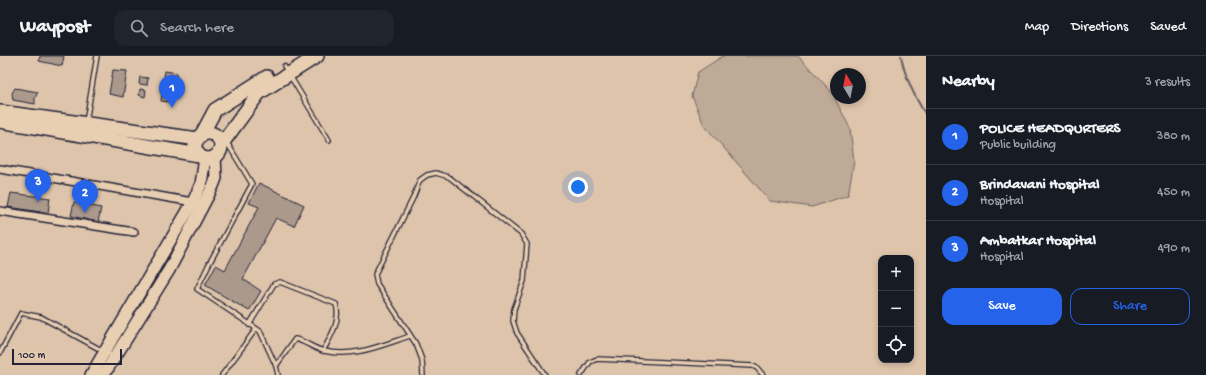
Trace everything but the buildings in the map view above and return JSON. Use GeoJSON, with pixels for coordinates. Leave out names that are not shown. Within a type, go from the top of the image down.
{"type":"FeatureCollection","features":[{"type":"Feature","properties":{"kind":"highway"},"geometry":{"type":"LineString","coordinates":[[213,150],[259,93],[300,56]]}},
{"type":"Feature","properties":{"kind":"highway"},"geometry":{"type":"LineString","coordinates":[[213,150],[196,147],[215,110],[286,70],[317,56]]}},
{"type":"Feature","properties":{"kind":"highway"},"geometry":{"type":"LineString","coordinates":[[0,112],[86,124],[200,137],[212,134],[219,139],[213,150]]}},
{"type":"Feature","properties":{"kind":"highway"},"geometry":{"type":"LineString","coordinates":[[0,121],[213,150]]}},
{"type":"Feature","properties":{"kind":"main road"},"geometry":{"type":"LineString","coordinates":[[91,375],[193,202],[213,150]]}},
{"type":"Feature","properties":{"kind":"main road"},"geometry":{"type":"LineString","coordinates":[[102,375],[170,270],[213,186],[216,178],[213,150]]}},
{"type":"Feature","properties":{"kind":"street"},"geometry":{"type":"LineString","coordinates":[[0,170],[193,202]]}},
{"type":"Feature","properties":{"kind":"street"},"geometry":{"type":"LineString","coordinates":[[0,211],[134,232]]}},
{"type":"Feature","properties":{"kind":"lane"},"geometry":{"type":"LineString","coordinates":[[86,124],[97,56]]}},
{"type":"Feature","properties":{"kind":"lane"},"geometry":{"type":"LineString","coordinates":[[286,70],[329,140]]}},
{"type":"Feature","properties":{"kind":"lane"},"geometry":{"type":"LineString","coordinates":[[213,150],[252,184],[197,289],[261,333],[276,366],[278,375]]}},
{"type":"Feature","properties":{"kind":"lane"},"geometry":{"type":"LineString","coordinates":[[423,375],[420,352],[377,284],[375,274],[413,198],[420,180],[427,175],[441,174],[455,182],[525,238],[527,244],[525,270],[521,290],[514,309],[513,321],[517,333],[545,375]]}},
{"type":"Feature","properties":{"kind":"lane"},"geometry":{"type":"LineString","coordinates":[[249,325],[274,284],[280,282],[336,304],[338,315],[336,327],[323,351]]}},
{"type":"Feature","properties":{"kind":"lane"},"geometry":{"type":"LineString","coordinates":[[0,353],[21,313],[41,317],[115,357]]}},
{"type":"Feature","properties":{"kind":"lane"},"geometry":{"type":"LineString","coordinates":[[222,375],[256,329]]}},
{"type":"Feature","properties":{"kind":"lane"},"geometry":{"type":"LineString","coordinates":[[276,366],[295,339],[323,351],[357,352],[410,336]]}},
{"type":"Feature","properties":{"kind":"lane"},"geometry":{"type":"LineString","coordinates":[[582,375],[590,362],[597,359],[754,366],[763,375]]}},
{"type":"Feature","properties":{"kind":"shaded area"},"geometry":{"type":"Polygon","coordinates":[[[723,56],[798,56],[830,90],[830,104],[838,104],[850,128],[854,161],[848,195],[812,207],[770,201],[704,125],[692,96],[698,72],[723,56]]]}},
{"type":"Feature","properties":{"kind":"waterway"},"geometry":{"type":"LineString","coordinates":[[901,56],[910,87],[926,115]]}},
{"type":"Feature","properties":{"kind":"place","name":"POLICE HEADQURTERS"},"geometry":{"type":"Point","coordinates":[172,108]}},
{"type":"Feature","properties":{"kind":"place","name":"Ambatkar Hospital"},"geometry":{"type":"Point","coordinates":[38,202]}},
{"type":"Feature","properties":{"kind":"place","name":"Brindavani Hospital"},"geometry":{"type":"Point","coordinates":[85,213]}}]}
